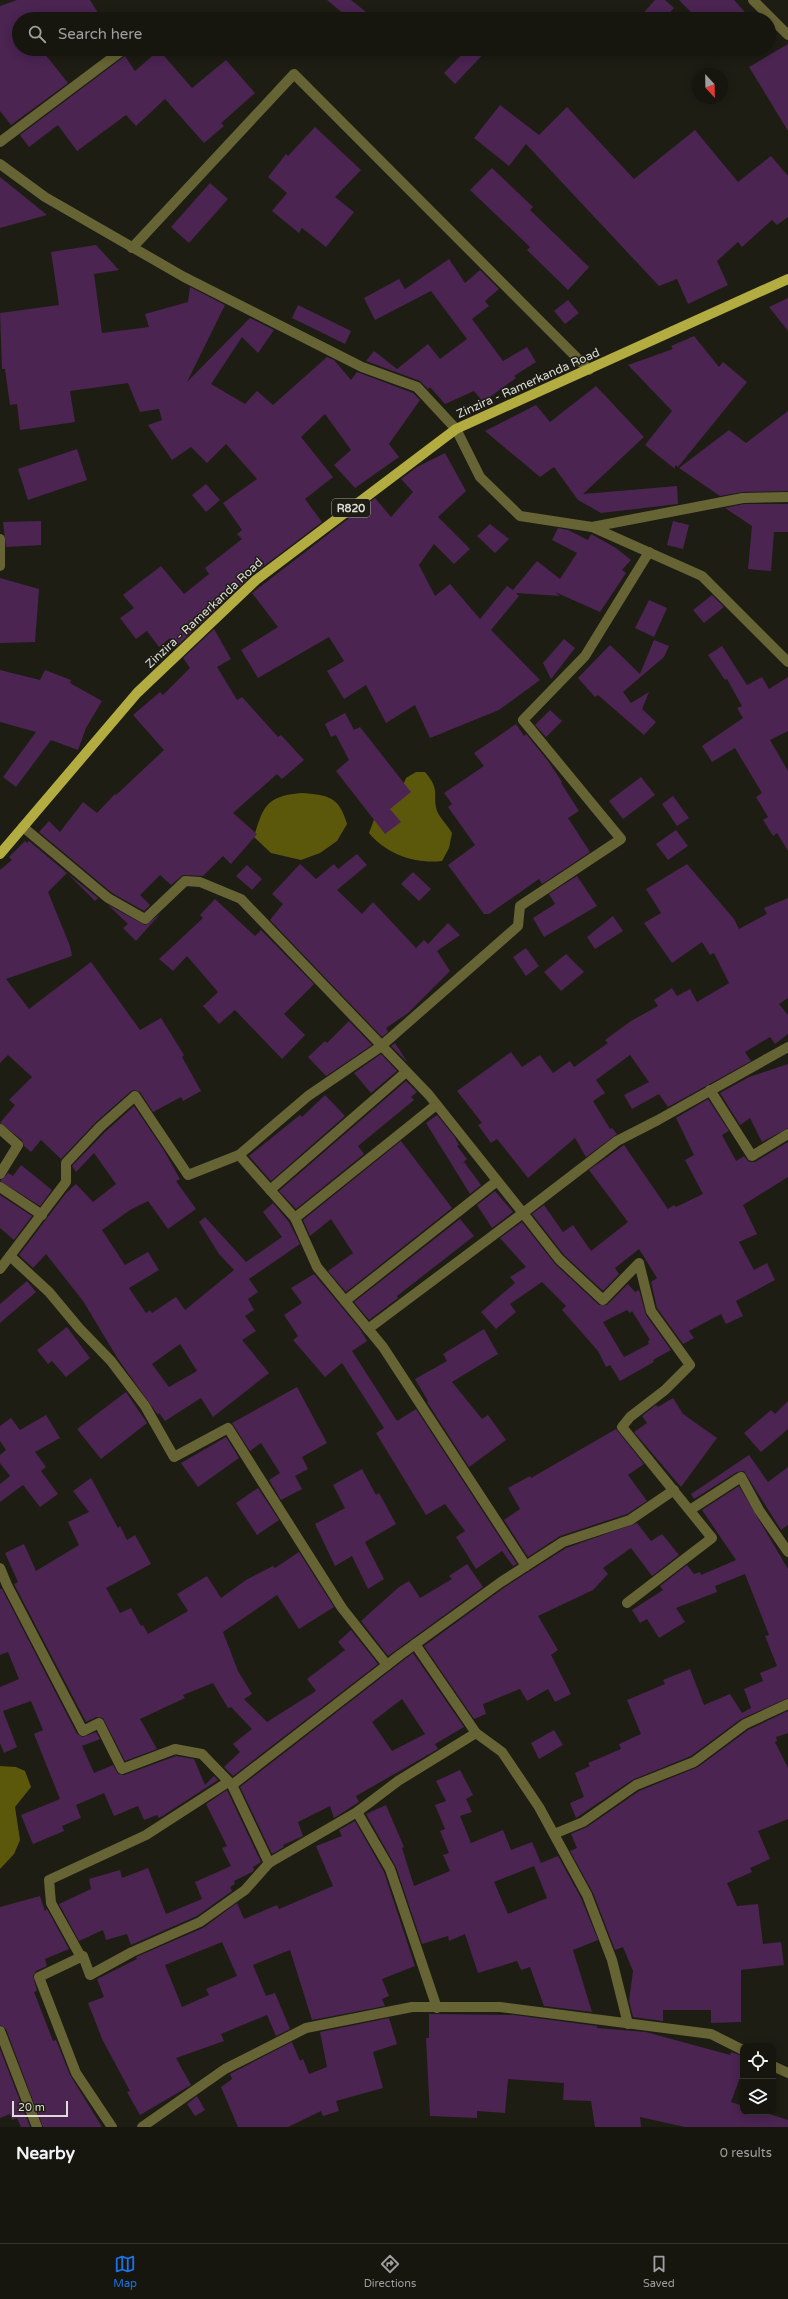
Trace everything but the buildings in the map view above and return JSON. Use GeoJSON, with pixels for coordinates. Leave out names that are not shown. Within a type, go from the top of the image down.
{"type":"FeatureCollection","features":[{"type":"Feature","properties":{"kind":"main road","name":"Zinzira - Ramerkanda Road"},"geometry":{"type":"LineString","coordinates":[[0,854],[138,693],[256,580],[456,429],[788,279]]}},
{"type":"Feature","properties":{"kind":"street"},"geometry":{"type":"LineString","coordinates":[[753,0],[765,12]]}},
{"type":"Feature","properties":{"kind":"street"},"geometry":{"type":"LineString","coordinates":[[776,23],[788,35]]}},
{"type":"Feature","properties":{"kind":"street"},"geometry":{"type":"LineString","coordinates":[[0,142],[115,56]]}},
{"type":"Feature","properties":{"kind":"street"},"geometry":{"type":"LineString","coordinates":[[132,248],[294,74],[589,370]]}},
{"type":"Feature","properties":{"kind":"street"},"geometry":{"type":"LineString","coordinates":[[0,164],[45,197],[132,248],[362,367],[417,387],[456,429],[480,477],[520,516],[592,526],[702,576],[788,662]]}},
{"type":"Feature","properties":{"kind":"street"},"geometry":{"type":"LineString","coordinates":[[592,526],[743,498],[788,498]]}},
{"type":"Feature","properties":{"kind":"street"},"geometry":{"type":"LineString","coordinates":[[0,539],[0,566]]}},
{"type":"Feature","properties":{"kind":"street"},"geometry":{"type":"LineString","coordinates":[[0,1269],[66,1182],[66,1163],[100,1127],[135,1096],[188,1175],[239,1155],[308,1096],[380,1047],[518,926],[520,906],[621,839],[523,720],[585,656],[650,552]]}},
{"type":"Feature","properties":{"kind":"street"},"geometry":{"type":"LineString","coordinates":[[23,827],[108,898],[145,919],[185,881],[200,882],[241,900],[323,982],[380,1047],[406,1072],[436,1105],[559,1259],[603,1300],[639,1263],[651,1311],[690,1365],[665,1390],[630,1417],[622,1427],[712,1538],[627,1603]]}},
{"type":"Feature","properties":{"kind":"street"},"geometry":{"type":"LineString","coordinates":[[368,1329],[617,1141],[788,1047]]}},
{"type":"Feature","properties":{"kind":"street"},"geometry":{"type":"LineString","coordinates":[[270,1190],[406,1072]]}},
{"type":"Feature","properties":{"kind":"street"},"geometry":{"type":"LineString","coordinates":[[710,1090],[752,1156],[788,1134]]}},
{"type":"Feature","properties":{"kind":"street"},"geometry":{"type":"LineString","coordinates":[[295,1218],[436,1105]]}},
{"type":"Feature","properties":{"kind":"street"},"geometry":{"type":"LineString","coordinates":[[0,1129],[18,1145],[0,1174]]}},
{"type":"Feature","properties":{"kind":"street"},"geometry":{"type":"LineString","coordinates":[[239,1155],[295,1218],[317,1267],[383,1347],[526,1566]]}},
{"type":"Feature","properties":{"kind":"street"},"geometry":{"type":"LineString","coordinates":[[345,1301],[497,1181]]}},
{"type":"Feature","properties":{"kind":"street"},"geometry":{"type":"LineString","coordinates":[[0,1187],[42,1215]]}},
{"type":"Feature","properties":{"kind":"street"},"geometry":{"type":"LineString","coordinates":[[10,1256],[49,1292],[79,1328],[111,1361],[144,1406],[174,1456],[228,1428],[342,1608],[387,1665]]}},
{"type":"Feature","properties":{"kind":"street"},"geometry":{"type":"LineString","coordinates":[[690,1510],[740,1477],[759,1510],[788,1552]]}},
{"type":"Feature","properties":{"kind":"street"},"geometry":{"type":"LineString","coordinates":[[476,1733],[398,1780],[357,1812],[269,1862],[245,1890],[200,1922],[132,1952],[90,1975],[83,1956],[81,1957],[50,1903],[49,1880],[146,1834],[230,1784],[415,1644],[526,1566],[563,1542],[630,1520],[674,1490]]}},
{"type":"Feature","properties":{"kind":"street"},"geometry":{"type":"LineString","coordinates":[[0,1568],[3,1583],[83,1730],[99,1723],[122,1768],[175,1749],[202,1754],[230,1784],[269,1862]]}},
{"type":"Feature","properties":{"kind":"street"},"geometry":{"type":"LineString","coordinates":[[415,1644],[476,1733],[502,1752],[539,1807],[587,1895],[612,1960],[628,2024]]}},
{"type":"Feature","properties":{"kind":"street"},"geometry":{"type":"LineString","coordinates":[[554,1834],[583,1822],[636,1785],[694,1762],[745,1724],[788,1704]]}},
{"type":"Feature","properties":{"kind":"street"},"geometry":{"type":"LineString","coordinates":[[357,1812],[390,1869],[437,2008]]}},
{"type":"Feature","properties":{"kind":"street"},"geometry":{"type":"LineString","coordinates":[[81,1957],[39,1977],[76,2073],[112,2127]]}},
{"type":"Feature","properties":{"kind":"street"},"geometry":{"type":"LineString","coordinates":[[142,2127],[225,2069],[306,2028],[412,2008],[500,2007],[711,2034],[740,2048]]}},
{"type":"Feature","properties":{"kind":"street"},"geometry":{"type":"LineString","coordinates":[[0,2031],[37,2127]]}},
{"type":"Feature","properties":{"kind":"street"},"geometry":{"type":"LineString","coordinates":[[776,2067],[788,2073]]}},
{"type":"Feature","properties":{"kind":"shaded area"},"geometry":{"type":"Polygon","coordinates":[[[416,772],[425,772],[430,778],[435,788],[437,811],[452,833],[449,848],[442,861],[422,861],[402,856],[384,847],[369,833],[375,817],[402,788],[406,778],[416,772]]]}},
{"type":"Feature","properties":{"kind":"shaded area"},"geometry":{"type":"Polygon","coordinates":[[[301,793],[325,796],[336,802],[344,815],[347,824],[337,841],[320,853],[301,860],[271,853],[254,837],[260,818],[273,800],[280,797],[301,793]]]}},
{"type":"Feature","properties":{"kind":"shaded area"},"geometry":{"type":"Polygon","coordinates":[[[0,1766],[16,1767],[25,1771],[31,1787],[15,1807],[20,1840],[14,1854],[0,1869],[0,1766]]]}}]}
